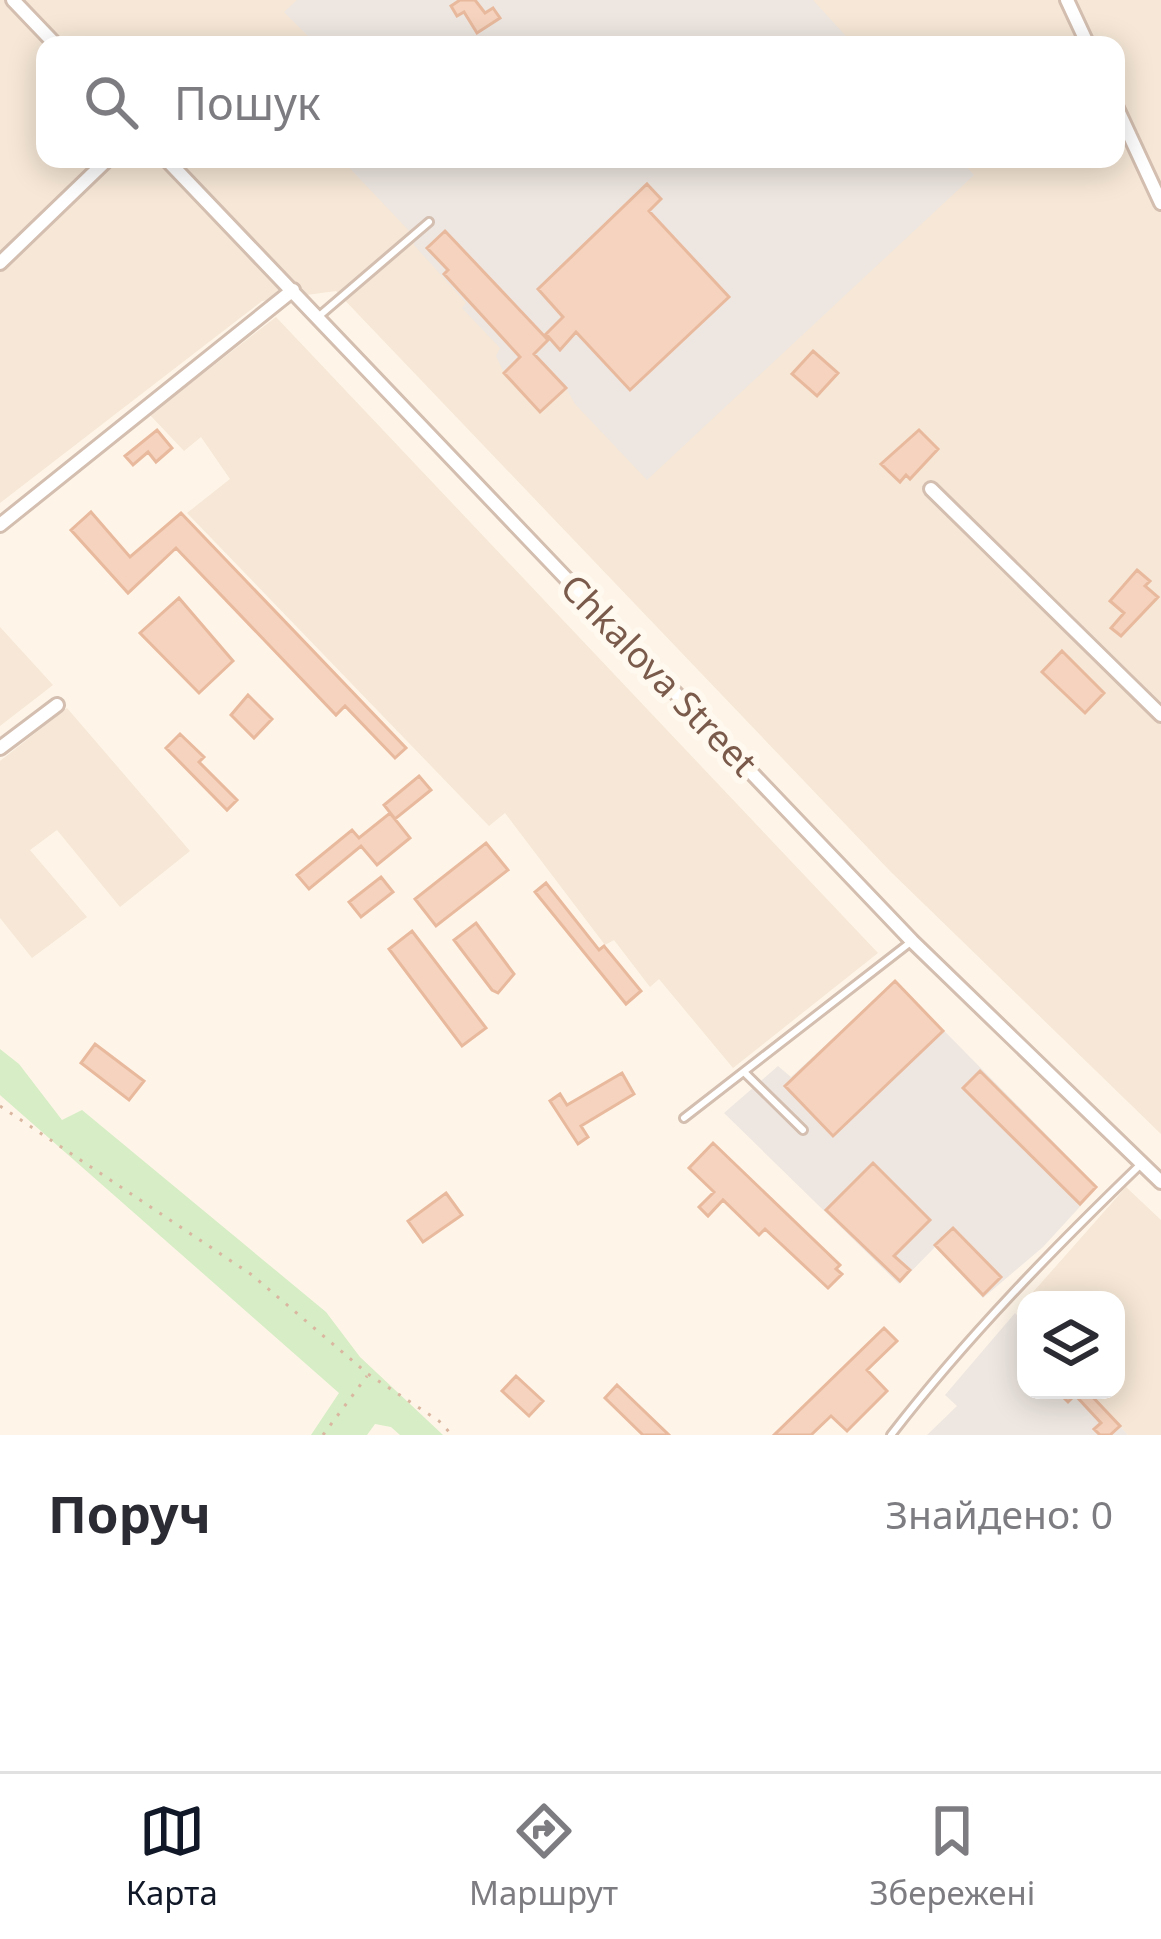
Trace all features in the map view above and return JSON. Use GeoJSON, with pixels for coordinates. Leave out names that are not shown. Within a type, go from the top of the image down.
{"type":"FeatureCollection","features":[{"type":"Feature","properties":{"kind":"street"},"geometry":{"type":"LineString","coordinates":[[13,0],[47,36]]}},
{"type":"Feature","properties":{"kind":"street"},"geometry":{"type":"LineString","coordinates":[[1067,0],[1084,36]]}},
{"type":"Feature","properties":{"kind":"street"},"geometry":{"type":"LineString","coordinates":[[1125,125],[1161,203]]}},
{"type":"Feature","properties":{"kind":"street"},"geometry":{"type":"LineString","coordinates":[[0,263],[99,168]]}},
{"type":"Feature","properties":{"kind":"street","name":"Chkalova Street"},"geometry":{"type":"LineString","coordinates":[[175,168],[912,941],[1161,1182]]}},
{"type":"Feature","properties":{"kind":"street"},"geometry":{"type":"LineString","coordinates":[[0,525],[293,290]]}},
{"type":"Feature","properties":{"kind":"street"},"geometry":{"type":"LineString","coordinates":[[931,489],[1161,716]]}},
{"type":"Feature","properties":{"kind":"street"},"geometry":{"type":"LineString","coordinates":[[0,748],[57,705]]}},
{"type":"Feature","properties":{"kind":"lane"},"geometry":{"type":"LineString","coordinates":[[318,317],[429,222]]}},
{"type":"Feature","properties":{"kind":"lane"},"geometry":{"type":"LineString","coordinates":[[684,1118],[912,941]]}},
{"type":"Feature","properties":{"kind":"lane"},"geometry":{"type":"LineString","coordinates":[[744,1072],[803,1130]]}},
{"type":"Feature","properties":{"kind":"lane"},"geometry":{"type":"LineString","coordinates":[[892,1435],[924,1393],[1041,1265],[1141,1164]]}},
{"type":"Feature","properties":{"kind":"path"},"geometry":{"type":"LineString","coordinates":[[0,1106],[252,1275],[368,1374],[439,1421],[452,1435]]}},
{"type":"Feature","properties":{"kind":"path"},"geometry":{"type":"LineString","coordinates":[[323,1435],[368,1374]]}},
{"type":"Feature","properties":{"kind":"shaded area"},"geometry":{"type":"Polygon","coordinates":[[[0,0],[1161,0],[1161,1134],[890,871],[336,291],[262,301],[0,503],[0,0]]]}},
{"type":"Feature","properties":{"kind":"shaded area"},"geometry":{"type":"Polygon","coordinates":[[[297,0],[813,0],[846,36],[308,36],[284,12],[297,0]]]}},
{"type":"Feature","properties":{"kind":"shaded area"},"geometry":{"type":"Polygon","coordinates":[[[350,168],[967,168],[974,175],[647,480],[575,404],[566,388],[540,412],[504,373],[496,356],[500,348],[462,308],[466,303],[414,245],[413,235],[350,168]]]}},
{"type":"Feature","properties":{"kind":"shaded area"},"geometry":{"type":"Polygon","coordinates":[[[276,317],[878,953],[733,1068],[659,979],[650,987],[614,940],[605,945],[505,813],[489,826],[187,513],[230,479],[201,437],[184,451],[150,415],[276,317]]]}},
{"type":"Feature","properties":{"kind":"shaded area"},"geometry":{"type":"Polygon","coordinates":[[[0,627],[53,685],[0,726],[0,627]]]}},
{"type":"Feature","properties":{"kind":"shaded area"},"geometry":{"type":"Polygon","coordinates":[[[67,708],[190,851],[120,907],[57,830],[30,850],[87,917],[32,958],[0,918],[0,761],[67,708]]]}},
{"type":"Feature","properties":{"kind":"shaded area"},"geometry":{"type":"Polygon","coordinates":[[[895,981],[1098,1187],[1043,1247],[983,1298],[935,1247],[899,1284],[724,1113],[778,1066],[791,1077],[895,981]]]}},
{"type":"Feature","properties":{"kind":"shaded area"},"geometry":{"type":"Polygon","coordinates":[[[1126,1187],[1161,1220],[1161,1435],[1128,1435],[1095,1399],[1125,1399],[1125,1291],[1034,1291],[1126,1187]]]}},
{"type":"Feature","properties":{"kind":"shaded area"},"geometry":{"type":"Polygon","coordinates":[[[1015,1313],[1017,1399],[1095,1399],[1128,1435],[927,1435],[957,1406],[945,1395],[1015,1313]]]}},
{"type":"Feature","properties":{"kind":"green space"},"geometry":{"type":"Polygon","coordinates":[[[0,1049],[19,1064],[62,1120],[82,1110],[326,1312],[360,1357],[443,1435],[400,1435],[391,1427],[375,1424],[367,1435],[311,1435],[339,1393],[0,1095],[0,1049]]]}},
{"type":"Feature","properties":{"kind":"building"},"geometry":{"type":"Polygon","coordinates":[[[460,0],[475,0],[485,13],[493,8],[500,18],[477,33],[464,12],[457,16],[451,6],[460,0]]]}},
{"type":"Feature","properties":{"kind":"building"},"geometry":{"type":"Polygon","coordinates":[[[647,184],[661,199],[649,211],[729,297],[630,390],[576,332],[560,350],[546,334],[563,317],[538,289],[647,184]]]}},
{"type":"Feature","properties":{"kind":"building"},"geometry":{"type":"Polygon","coordinates":[[[445,231],[548,340],[534,354],[566,388],[540,412],[504,373],[520,357],[444,274],[448,270],[427,248],[445,231]]]}},
{"type":"Feature","properties":{"kind":"building"},"geometry":{"type":"Polygon","coordinates":[[[813,351],[838,373],[817,396],[792,374],[813,351]]]}},
{"type":"Feature","properties":{"kind":"building"},"geometry":{"type":"Polygon","coordinates":[[[157,430],[172,448],[156,462],[148,452],[133,465],[125,456],[157,430]]]}},
{"type":"Feature","properties":{"kind":"building"},"geometry":{"type":"Polygon","coordinates":[[[919,430],[938,449],[910,479],[906,475],[900,482],[881,464],[919,430]]]}},
{"type":"Feature","properties":{"kind":"building"},"geometry":{"type":"Polygon","coordinates":[[[91,512],[130,557],[181,513],[406,748],[395,758],[345,706],[336,715],[176,548],[128,593],[71,530],[91,512]]]}},
{"type":"Feature","properties":{"kind":"building"},"geometry":{"type":"Polygon","coordinates":[[[1137,570],[1158,597],[1121,636],[1111,628],[1124,613],[1110,601],[1137,570]]]}},
{"type":"Feature","properties":{"kind":"building"},"geometry":{"type":"Polygon","coordinates":[[[179,598],[233,661],[199,693],[140,633],[179,598]]]}},
{"type":"Feature","properties":{"kind":"building"},"geometry":{"type":"Polygon","coordinates":[[[1062,651],[1104,693],[1085,713],[1042,672],[1062,651]]]}},
{"type":"Feature","properties":{"kind":"building"},"geometry":{"type":"Polygon","coordinates":[[[248,695],[272,719],[254,738],[231,715],[248,695]]]}},
{"type":"Feature","properties":{"kind":"building"},"geometry":{"type":"Polygon","coordinates":[[[180,734],[204,757],[199,762],[237,800],[227,810],[166,748],[180,734]]]}},
{"type":"Feature","properties":{"kind":"building"},"geometry":{"type":"Polygon","coordinates":[[[419,776],[431,790],[395,819],[384,805],[419,776]]]}},
{"type":"Feature","properties":{"kind":"building"},"geometry":{"type":"Polygon","coordinates":[[[390,813],[410,838],[377,865],[361,846],[309,889],[297,875],[352,830],[359,838],[390,813]]]}},
{"type":"Feature","properties":{"kind":"building"},"geometry":{"type":"Polygon","coordinates":[[[486,843],[508,870],[436,926],[415,899],[486,843]]]}},
{"type":"Feature","properties":{"kind":"building"},"geometry":{"type":"Polygon","coordinates":[[[381,877],[393,892],[361,917],[349,902],[381,877]]]}},
{"type":"Feature","properties":{"kind":"building"},"geometry":{"type":"Polygon","coordinates":[[[546,883],[599,950],[604,946],[641,991],[626,1004],[535,892],[546,883]]]}},
{"type":"Feature","properties":{"kind":"building"},"geometry":{"type":"Polygon","coordinates":[[[476,923],[514,974],[498,993],[454,940],[476,923]]]}},
{"type":"Feature","properties":{"kind":"building"},"geometry":{"type":"Polygon","coordinates":[[[412,931],[486,1028],[462,1046],[389,949],[412,931]]]}},
{"type":"Feature","properties":{"kind":"building"},"geometry":{"type":"Polygon","coordinates":[[[895,981],[943,1031],[833,1136],[785,1086],[895,981]]]}},
{"type":"Feature","properties":{"kind":"building"},"geometry":{"type":"Polygon","coordinates":[[[95,1044],[144,1081],[129,1100],[81,1063],[95,1044]]]}},
{"type":"Feature","properties":{"kind":"building"},"geometry":{"type":"Polygon","coordinates":[[[980,1071],[1096,1187],[1080,1204],[963,1088],[980,1071]]]}},
{"type":"Feature","properties":{"kind":"building"},"geometry":{"type":"Polygon","coordinates":[[[622,1073],[634,1094],[581,1126],[588,1137],[578,1144],[550,1101],[560,1094],[567,1105],[622,1073]]]}},
{"type":"Feature","properties":{"kind":"building"},"geometry":{"type":"Polygon","coordinates":[[[713,1143],[840,1265],[836,1269],[842,1274],[828,1288],[765,1229],[759,1235],[723,1200],[708,1216],[699,1207],[714,1192],[689,1168],[713,1143]]]}},
{"type":"Feature","properties":{"kind":"building"},"geometry":{"type":"Polygon","coordinates":[[[873,1163],[930,1220],[894,1256],[910,1270],[900,1281],[826,1210],[873,1163]]]}},
{"type":"Feature","properties":{"kind":"building"},"geometry":{"type":"Polygon","coordinates":[[[446,1193],[462,1215],[423,1242],[408,1221],[446,1193]]]}},
{"type":"Feature","properties":{"kind":"building"},"geometry":{"type":"Polygon","coordinates":[[[953,1228],[1001,1277],[983,1295],[935,1245],[953,1228]]]}},
{"type":"Feature","properties":{"kind":"building"},"geometry":{"type":"Polygon","coordinates":[[[884,1328],[897,1341],[867,1370],[887,1391],[847,1431],[831,1416],[811,1435],[774,1435],[884,1328]]]}},
{"type":"Feature","properties":{"kind":"building"},"geometry":{"type":"Polygon","coordinates":[[[516,1376],[543,1401],[529,1416],[502,1391],[516,1376]]]}},
{"type":"Feature","properties":{"kind":"building"},"geometry":{"type":"Polygon","coordinates":[[[617,1385],[669,1435],[643,1435],[605,1398],[617,1385]]]}},
{"type":"Feature","properties":{"kind":"building"},"geometry":{"type":"Polygon","coordinates":[[[1079,1399],[1094,1399],[1120,1426],[1110,1435],[1100,1435],[1094,1429],[1101,1423],[1079,1399]]]}}]}
